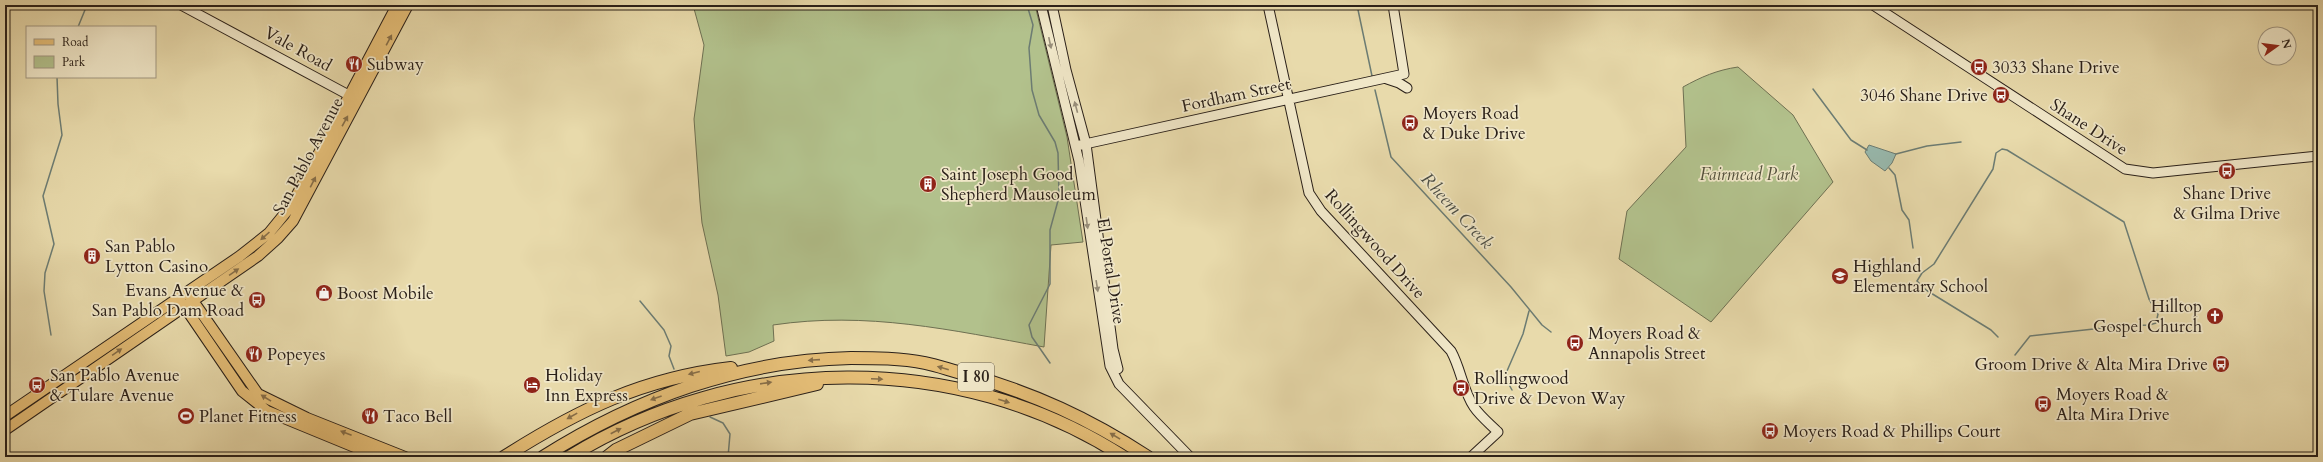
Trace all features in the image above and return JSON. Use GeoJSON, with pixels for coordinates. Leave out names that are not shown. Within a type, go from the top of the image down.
{"type":"FeatureCollection","features":[{"type":"Feature","properties":{"kind":"highway","name":"I 80"},"geometry":{"type":"LineString","coordinates":[[543,457],[612,417],[647,402],[731,374],[788,362],[876,358],[925,363],[1001,384],[1063,408],[1097,425],[1148,457]]}},
{"type":"Feature","properties":{"kind":"highway"},"geometry":{"type":"LineString","coordinates":[[504,457],[580,411],[638,388],[702,371],[788,362]]}},
{"type":"Feature","properties":{"kind":"highway"},"geometry":{"type":"LineString","coordinates":[[607,457],[616,450],[690,414],[838,378]]}},
{"type":"Feature","properties":{"kind":"highway","name":"I 80"},"geometry":{"type":"LineString","coordinates":[[570,457],[619,429],[687,402],[762,384],[798,379],[838,378],[937,385],[995,398],[1061,422],[1124,457]]}},
{"type":"Feature","properties":{"kind":"main road","name":"San Pablo Avenue"},"geometry":{"type":"LineString","coordinates":[[5,430],[258,256],[278,238],[292,221],[300,206],[398,5]]}},
{"type":"Feature","properties":{"kind":"main road","name":"San Pablo Avenue"},"geometry":{"type":"LineString","coordinates":[[5,421],[9,414],[182,294],[240,256],[269,233],[284,215],[297,194],[408,5]]}},
{"type":"Feature","properties":{"kind":"main road"},"geometry":{"type":"LineString","coordinates":[[297,194],[300,206]]}},
{"type":"Feature","properties":{"kind":"main road"},"geometry":{"type":"LineString","coordinates":[[182,294],[188,303],[196,323],[242,391],[267,411],[379,457]]}},
{"type":"Feature","properties":{"kind":"main road"},"geometry":{"type":"LineString","coordinates":[[202,294],[200,302],[202,314]]}},
{"type":"Feature","properties":{"kind":"main road"},"geometry":{"type":"LineString","coordinates":[[188,303],[202,314],[258,394],[284,408],[405,457]]}},
{"type":"Feature","properties":{"kind":"main road"},"geometry":{"type":"LineString","coordinates":[[160,323],[166,324],[179,317],[187,318],[196,323]]}},
{"type":"Feature","properties":{"kind":"main road"},"geometry":{"type":"LineString","coordinates":[[206,337],[220,349],[225,348]]}},
{"type":"Feature","properties":{"kind":"main road"},"geometry":{"type":"LineString","coordinates":[[223,362],[229,361],[240,376],[246,378]]}},
{"type":"Feature","properties":{"kind":"main road"},"geometry":{"type":"LineString","coordinates":[[20,419],[29,405],[29,400]]}},
{"type":"Feature","properties":{"kind":"street","name":"Vale Road"},"geometry":{"type":"LineString","coordinates":[[181,5],[353,97]]}},
{"type":"Feature","properties":{"kind":"street","name":"El Portal Drive"},"geometry":{"type":"LineString","coordinates":[[1042,5],[1076,146],[1110,366],[1119,384],[1190,457]]}},
{"type":"Feature","properties":{"kind":"street","name":"El Portal Drive"},"geometry":{"type":"LineString","coordinates":[[1052,5],[1066,70],[1086,144],[1113,349],[1122,382],[1131,395]]}},
{"type":"Feature","properties":{"kind":"street","name":"Rollingwood Drive"},"geometry":{"type":"LineString","coordinates":[[1268,5],[1306,180],[1314,203],[1451,351],[1460,365],[1468,395],[1473,406],[1498,432],[1471,457]]}},
{"type":"Feature","properties":{"kind":"street","name":"Fordham Street"},"geometry":{"type":"LineString","coordinates":[[1076,146],[1404,74],[1393,5]]}},
{"type":"Feature","properties":{"kind":"street","name":"Shane Drive"},"geometry":{"type":"LineString","coordinates":[[1873,5],[2125,169],[2153,173],[2318,156]]}},
{"type":"Feature","properties":{"kind":"street"},"geometry":{"type":"LineString","coordinates":[[1386,78],[1399,82],[1407,88]]}},
{"type":"Feature","properties":{"kind":"green space"},"geometry":{"type":"Polygon","coordinates":[[[693,5],[1035,5],[1067,137],[1083,242],[1051,245],[1044,347],[976,334],[909,324],[842,320],[808,321],[773,325],[774,341],[749,352],[726,356],[718,295],[702,223],[700,202],[694,119],[704,45],[693,5]]]}},
{"type":"Feature","properties":{"kind":"green space","name":"Fairmead Park"},"geometry":{"type":"Polygon","coordinates":[[[1738,67],[1793,115],[1833,182],[1711,322],[1619,259],[1627,211],[1686,147],[1683,87],[1709,74],[1738,67]]]}},
{"type":"Feature","properties":{"kind":"water"},"geometry":{"type":"Polygon","coordinates":[[[1869,145],[1896,154],[1892,163],[1885,171],[1871,161],[1865,152],[1869,145]]]}},
{"type":"Feature","properties":{"kind":"waterway"},"geometry":{"type":"LineString","coordinates":[[78,26],[87,5]]}},
{"type":"Feature","properties":{"kind":"waterway"},"geometry":{"type":"LineString","coordinates":[[1027,5],[1033,25],[1029,48],[1032,90],[1039,115],[1055,142],[1058,153],[1059,197],[1050,230],[1050,284],[1029,325],[1032,337],[1050,363]]}},
{"type":"Feature","properties":{"kind":"waterway","name":"Rheem Creek"},"geometry":{"type":"LineString","coordinates":[[1357,5],[1372,76]]}},
{"type":"Feature","properties":{"kind":"waterway"},"geometry":{"type":"LineString","coordinates":[[51,335],[44,291],[45,273],[54,244],[43,196],[62,135],[58,104],[57,78]]}},
{"type":"Feature","properties":{"kind":"waterway"},"geometry":{"type":"LineString","coordinates":[[1813,89],[1851,140],[1867,150]]}},
{"type":"Feature","properties":{"kind":"waterway","name":"Rheem Creek"},"geometry":{"type":"LineString","coordinates":[[1375,90],[1391,157],[1511,287],[1542,325],[1551,332]]}},
{"type":"Feature","properties":{"kind":"waterway"},"geometry":{"type":"LineString","coordinates":[[1896,154],[1927,146],[1961,142]]}},
{"type":"Feature","properties":{"kind":"waterway"},"geometry":{"type":"LineString","coordinates":[[1998,337],[1991,330],[1926,290],[1917,281],[1922,273],[1934,264],[1993,169],[1996,153],[2002,149],[2007,150],[2124,222],[2149,299],[2158,314],[2156,323],[2149,325],[2121,326],[2030,336],[2015,355]]}},
{"type":"Feature","properties":{"kind":"waterway"},"geometry":{"type":"LineString","coordinates":[[1889,168],[1895,175],[1902,210],[1909,220],[1913,248]]}},
{"type":"Feature","properties":{"kind":"waterway"},"geometry":{"type":"LineString","coordinates":[[640,301],[664,330],[671,346],[669,356],[674,369]]}},
{"type":"Feature","properties":{"kind":"waterway"},"geometry":{"type":"LineString","coordinates":[[1512,390],[1507,381],[1507,371],[1523,334],[1529,311]]}},
{"type":"Feature","properties":{"kind":"waterway"},"geometry":{"type":"LineString","coordinates":[[710,417],[723,423],[730,434],[728,457]]}},
{"type":"Feature","properties":{"kind":"place","name":"Subway"},"geometry":{"type":"Point","coordinates":[354,64]}},
{"type":"Feature","properties":{"kind":"place","name":"3033 Shane Drive"},"geometry":{"type":"Point","coordinates":[1979,67]}},
{"type":"Feature","properties":{"kind":"place","name":"3046 Shane Drive"},"geometry":{"type":"Point","coordinates":[2001,95]}},
{"type":"Feature","properties":{"kind":"place","name":"Moyers Road & Duke Drive"},"geometry":{"type":"Point","coordinates":[1410,123]}},
{"type":"Feature","properties":{"kind":"place","name":"Shane Drive & Gilma Drive"},"geometry":{"type":"Point","coordinates":[2227,171]}},
{"type":"Feature","properties":{"kind":"place","name":"Saint Joseph Good Shepherd Mausoleum"},"geometry":{"type":"Point","coordinates":[928,184]}},
{"type":"Feature","properties":{"kind":"place","name":"San Pablo Lytton Casino"},"geometry":{"type":"Point","coordinates":[92,256]}},
{"type":"Feature","properties":{"kind":"place","name":"Highland Elementary School"},"geometry":{"type":"Point","coordinates":[1840,276]}},
{"type":"Feature","properties":{"kind":"place","name":"Boost Mobile"},"geometry":{"type":"Point","coordinates":[324,293]}},
{"type":"Feature","properties":{"kind":"place","name":"Evans Avenue & San Pablo Dam Road"},"geometry":{"type":"Point","coordinates":[257,300]}},
{"type":"Feature","properties":{"kind":"place","name":"Hilltop Gospel Church"},"geometry":{"type":"Point","coordinates":[2215,316]}},
{"type":"Feature","properties":{"kind":"place","name":"Moyers Road & Annapolis Street"},"geometry":{"type":"Point","coordinates":[1575,343]}},
{"type":"Feature","properties":{"kind":"place","name":"Popeyes"},"geometry":{"type":"Point","coordinates":[254,354]}},
{"type":"Feature","properties":{"kind":"place","name":"Groom Drive & Alta Mira Drive"},"geometry":{"type":"Point","coordinates":[2221,364]}},
{"type":"Feature","properties":{"kind":"place","name":"San Pablo Avenue & Tulare Avenue"},"geometry":{"type":"Point","coordinates":[37,385]}},
{"type":"Feature","properties":{"kind":"place","name":"Holiday Inn Express"},"geometry":{"type":"Point","coordinates":[532,385]}},
{"type":"Feature","properties":{"kind":"place","name":"Rollingwood Drive & Devon Way"},"geometry":{"type":"Point","coordinates":[1461,388]}},
{"type":"Feature","properties":{"kind":"place","name":"Moyers Road & Alta Mira Drive"},"geometry":{"type":"Point","coordinates":[2043,404]}},
{"type":"Feature","properties":{"kind":"place","name":"Planet Fitness"},"geometry":{"type":"Point","coordinates":[186,416]}},
{"type":"Feature","properties":{"kind":"place","name":"Taco Bell"},"geometry":{"type":"Point","coordinates":[370,416]}},
{"type":"Feature","properties":{"kind":"place","name":"Moyers Road & Phillips Court"},"geometry":{"type":"Point","coordinates":[1770,431]}}]}
